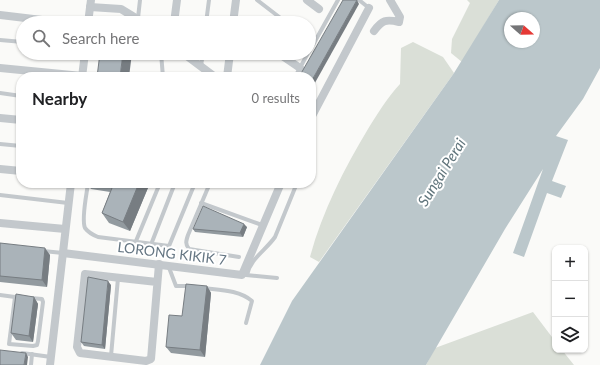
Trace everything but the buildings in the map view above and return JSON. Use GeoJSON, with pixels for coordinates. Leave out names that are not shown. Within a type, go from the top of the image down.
{"type":"FeatureCollection","features":[{"type":"Feature","properties":{"kind":"street"},"geometry":{"type":"LineString","coordinates":[[175,16],[177,0]]}},
{"type":"Feature","properties":{"kind":"street"},"geometry":{"type":"LineString","coordinates":[[234,16],[236,0]]}},
{"type":"Feature","properties":{"kind":"street"},"geometry":{"type":"LineString","coordinates":[[308,0],[319,9]]}},
{"type":"Feature","properties":{"kind":"street"},"geometry":{"type":"LineString","coordinates":[[374,31],[381,21],[387,20],[399,22],[400,17],[390,0]]}},
{"type":"Feature","properties":{"kind":"street"},"geometry":{"type":"LineString","coordinates":[[89,16],[90,3],[110,4],[133,16]]}},
{"type":"Feature","properties":{"kind":"street"},"geometry":{"type":"LineString","coordinates":[[316,109],[369,8]]}},
{"type":"Feature","properties":{"kind":"street"},"geometry":{"type":"LineString","coordinates":[[0,15],[16,17]]}},
{"type":"Feature","properties":{"kind":"street"},"geometry":{"type":"LineString","coordinates":[[83,72],[84,60]]}},
{"type":"Feature","properties":{"kind":"street"},"geometry":{"type":"LineString","coordinates":[[191,60],[207,72]]}},
{"type":"Feature","properties":{"kind":"street"},"geometry":{"type":"LineString","coordinates":[[228,72],[229,60]]}},
{"type":"Feature","properties":{"kind":"street"},"geometry":{"type":"LineString","coordinates":[[288,60],[300,68]]}},
{"type":"Feature","properties":{"kind":"street"},"geometry":{"type":"LineString","coordinates":[[0,68],[36,72]]}},
{"type":"Feature","properties":{"kind":"street"},"geometry":{"type":"LineString","coordinates":[[0,118],[16,120]]}},
{"type":"Feature","properties":{"kind":"street"},"geometry":{"type":"LineString","coordinates":[[0,169],[16,171]]}},
{"type":"Feature","properties":{"kind":"street"},"geometry":{"type":"LineString","coordinates":[[51,361],[70,188]]}},
{"type":"Feature","properties":{"kind":"street"},"geometry":{"type":"LineString","coordinates":[[245,275],[262,225],[279,188]]}},
{"type":"Feature","properties":{"kind":"street"},"geometry":{"type":"LineString","coordinates":[[0,223],[66,229]]}},
{"type":"Feature","properties":{"kind":"street","name":"LORONG KIKIK 7"},"geometry":{"type":"LineString","coordinates":[[63,253],[245,275]]}},
{"type":"Feature","properties":{"kind":"street"},"geometry":{"type":"LineString","coordinates":[[157,282],[85,274],[77,347],[80,353],[146,361],[151,358],[159,264]]}},
{"type":"Feature","properties":{"kind":"lane"},"geometry":{"type":"LineString","coordinates":[[140,0],[141,16]]}},
{"type":"Feature","properties":{"kind":"lane"},"geometry":{"type":"LineString","coordinates":[[207,16],[209,0]]}},
{"type":"Feature","properties":{"kind":"lane"},"geometry":{"type":"LineString","coordinates":[[257,0],[277,16]]}},
{"type":"Feature","properties":{"kind":"lane"},"geometry":{"type":"LineString","coordinates":[[316,40],[338,0]]}},
{"type":"Feature","properties":{"kind":"lane"},"geometry":{"type":"LineString","coordinates":[[359,0],[369,8]]}},
{"type":"Feature","properties":{"kind":"lane"},"geometry":{"type":"LineString","coordinates":[[0,40],[16,41]]}},
{"type":"Feature","properties":{"kind":"lane"},"geometry":{"type":"LineString","coordinates":[[162,60],[163,72]]}},
{"type":"Feature","properties":{"kind":"lane"},"geometry":{"type":"LineString","coordinates":[[201,68],[202,60]]}},
{"type":"Feature","properties":{"kind":"lane"},"geometry":{"type":"LineString","coordinates":[[298,72],[304,60]]}},
{"type":"Feature","properties":{"kind":"lane"},"geometry":{"type":"LineString","coordinates":[[0,93],[16,95]]}},
{"type":"Feature","properties":{"kind":"lane"},"geometry":{"type":"LineString","coordinates":[[0,144],[16,146]]}},
{"type":"Feature","properties":{"kind":"lane"},"geometry":{"type":"LineString","coordinates":[[87,188],[84,221],[86,230],[98,237],[152,242],[169,246],[193,188]]}},
{"type":"Feature","properties":{"kind":"lane"},"geometry":{"type":"LineString","coordinates":[[136,241],[158,188]]}},
{"type":"Feature","properties":{"kind":"lane"},"geometry":{"type":"LineString","coordinates":[[152,242],[173,188]]}},
{"type":"Feature","properties":{"kind":"lane"},"geometry":{"type":"LineString","coordinates":[[208,188],[188,235],[186,242],[187,246],[189,249],[239,257]]}},
{"type":"Feature","properties":{"kind":"lane"},"geometry":{"type":"LineString","coordinates":[[245,275],[253,261],[270,245],[275,237],[295,188]]}},
{"type":"Feature","properties":{"kind":"lane"},"geometry":{"type":"LineString","coordinates":[[0,195],[68,203]]}},
{"type":"Feature","properties":{"kind":"lane"},"geometry":{"type":"LineString","coordinates":[[201,203],[262,225]]}},
{"type":"Feature","properties":{"kind":"lane"},"geometry":{"type":"LineString","coordinates":[[39,250],[63,253]]}},
{"type":"Feature","properties":{"kind":"lane"},"geometry":{"type":"LineString","coordinates":[[168,265],[176,286],[233,291],[252,301],[246,323]]}},
{"type":"Feature","properties":{"kind":"lane","name":"LORONG KIKIK 7"},"geometry":{"type":"LineString","coordinates":[[245,275],[277,278]]}},
{"type":"Feature","properties":{"kind":"lane"},"geometry":{"type":"LineString","coordinates":[[111,356],[118,278]]}},
{"type":"Feature","properties":{"kind":"lane"},"geometry":{"type":"LineString","coordinates":[[0,295],[17,297],[9,344],[33,346],[37,345],[38,341],[43,302],[42,299],[27,298]]}},
{"type":"Feature","properties":{"kind":"lane"},"geometry":{"type":"LineString","coordinates":[[14,352],[32,354],[51,361]]}},
{"type":"Feature","properties":{"kind":"lane"},"geometry":{"type":"LineString","coordinates":[[31,365],[32,354]]}},
{"type":"Feature","properties":{"kind":"shaded area"},"geometry":{"type":"Polygon","coordinates":[[[467,0],[499,0],[462,62],[451,53],[452,39],[470,3],[467,0]]]}},
{"type":"Feature","properties":{"kind":"shaded area"},"geometry":{"type":"Polygon","coordinates":[[[413,42],[443,57],[454,73],[319,262],[310,257],[327,207],[342,175],[368,129],[379,111],[400,84],[401,48],[413,42]]]}},
{"type":"Feature","properties":{"kind":"shaded area"},"geometry":{"type":"Polygon","coordinates":[[[533,312],[552,337],[552,353],[564,353],[574,365],[426,365],[435,348],[533,312]]]}},
{"type":"Feature","properties":{"kind":"water","name":"Sungai Perai"},"geometry":{"type":"Polygon","coordinates":[[[499,0],[600,0],[600,68],[583,99],[556,136],[568,140],[552,181],[566,186],[561,198],[547,193],[524,257],[513,253],[543,169],[505,229],[426,365],[260,365],[292,301],[454,73],[499,0]]]}}]}
